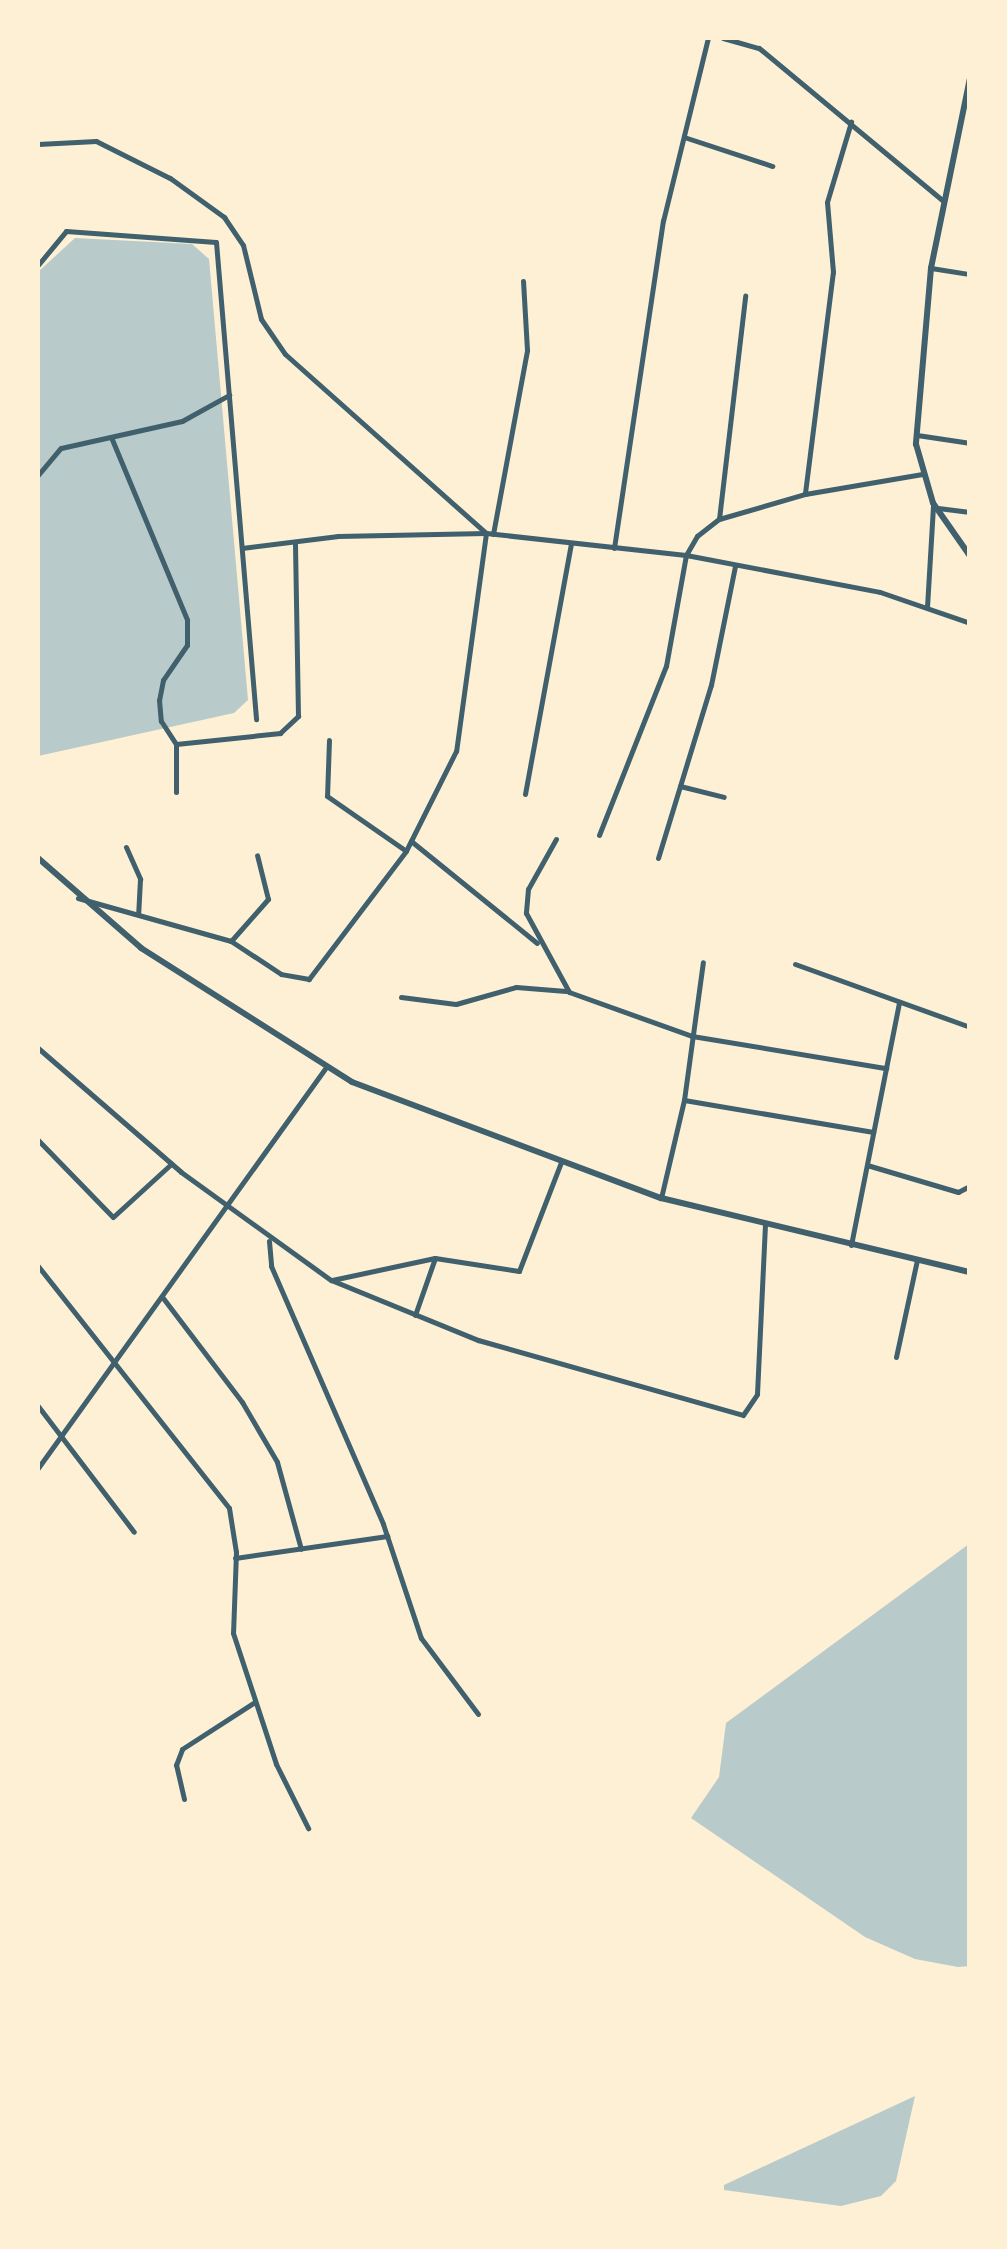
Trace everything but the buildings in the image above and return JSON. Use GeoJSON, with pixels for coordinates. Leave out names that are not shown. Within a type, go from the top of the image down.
{"type":"FeatureCollection","features":[{"type":"Feature","properties":{"kind":"street"},"geometry":{"type":"LineString","coordinates":[[614,548],[638,362],[708,38]]}},
{"type":"Feature","properties":{"kind":"street"},"geometry":{"type":"LineString","coordinates":[[724,38],[760,48],[942,200]]}},
{"type":"Feature","properties":{"kind":"street"},"geometry":{"type":"LineString","coordinates":[[970,78],[931,268],[916,435],[922,474],[934,505],[970,556]]}},
{"type":"Feature","properties":{"kind":"street"},"geometry":{"type":"LineString","coordinates":[[805,494],[833,272],[827,202],[851,122]]}},
{"type":"Feature","properties":{"kind":"street"},"geometry":{"type":"LineString","coordinates":[[684,137],[772,166]]}},
{"type":"Feature","properties":{"kind":"street"},"geometry":{"type":"LineString","coordinates":[[38,144],[96,141],[170,178],[224,216],[243,245],[261,319],[285,354],[490,534]]}},
{"type":"Feature","properties":{"kind":"street"},"geometry":{"type":"LineString","coordinates":[[38,265],[66,231],[216,242],[256,719]]}},
{"type":"Feature","properties":{"kind":"street"},"geometry":{"type":"LineString","coordinates":[[931,268],[970,274]]}},
{"type":"Feature","properties":{"kind":"street"},"geometry":{"type":"LineString","coordinates":[[78,898],[231,941],[282,974],[309,979],[406,851],[456,751],[490,534],[527,350],[523,281]]}},
{"type":"Feature","properties":{"kind":"street"},"geometry":{"type":"LineString","coordinates":[[718,520],[744,296]]}},
{"type":"Feature","properties":{"kind":"street"},"geometry":{"type":"LineString","coordinates":[[38,475],[61,448],[182,421],[229,396]]}},
{"type":"Feature","properties":{"kind":"street"},"geometry":{"type":"LineString","coordinates":[[916,435],[970,443]]}},
{"type":"Feature","properties":{"kind":"street"},"geometry":{"type":"LineString","coordinates":[[111,437],[187,620],[187,644],[163,680],[159,700],[162,722],[176,744],[176,792]]}},
{"type":"Feature","properties":{"kind":"street"},"geometry":{"type":"LineString","coordinates":[[600,835],[666,666],[686,555],[718,520],[805,494],[922,474]]}},
{"type":"Feature","properties":{"kind":"street"},"geometry":{"type":"LineString","coordinates":[[934,505],[970,512]]}},
{"type":"Feature","properties":{"kind":"street"},"geometry":{"type":"LineString","coordinates":[[927,607],[934,505]]}},
{"type":"Feature","properties":{"kind":"street"},"geometry":{"type":"LineString","coordinates":[[242,548],[295,542],[490,534],[686,555],[927,607],[970,623]]}},
{"type":"Feature","properties":{"kind":"street"},"geometry":{"type":"LineString","coordinates":[[176,744],[280,733],[298,716],[295,542]]}},
{"type":"Feature","properties":{"kind":"street"},"geometry":{"type":"LineString","coordinates":[[525,794],[571,543]]}},
{"type":"Feature","properties":{"kind":"street"},"geometry":{"type":"LineString","coordinates":[[658,858],[710,685],[735,566]]}},
{"type":"Feature","properties":{"kind":"street"},"geometry":{"type":"LineString","coordinates":[[328,740],[328,796],[406,851]]}},
{"type":"Feature","properties":{"kind":"street"},"geometry":{"type":"LineString","coordinates":[[680,786],[724,797]]}},
{"type":"Feature","properties":{"kind":"street"},"geometry":{"type":"LineString","coordinates":[[556,839],[526,897],[539,944],[569,992]]}},
{"type":"Feature","properties":{"kind":"street"},"geometry":{"type":"LineString","coordinates":[[411,841],[539,944]]}},
{"type":"Feature","properties":{"kind":"street"},"geometry":{"type":"LineString","coordinates":[[126,847],[140,879],[138,913]]}},
{"type":"Feature","properties":{"kind":"street"},"geometry":{"type":"LineString","coordinates":[[231,941],[268,900],[257,855]]}},
{"type":"Feature","properties":{"kind":"street"},"geometry":{"type":"LineString","coordinates":[[38,858],[78,898],[141,948],[325,1068],[660,1198],[970,1272]]}},
{"type":"Feature","properties":{"kind":"street"},"geometry":{"type":"LineString","coordinates":[[660,1198],[684,1100],[703,962]]}},
{"type":"Feature","properties":{"kind":"street"},"geometry":{"type":"LineString","coordinates":[[795,964],[970,1027]]}},
{"type":"Feature","properties":{"kind":"street"},"geometry":{"type":"LineString","coordinates":[[401,996],[456,1004],[516,986],[569,992],[692,1036],[886,1068]]}},
{"type":"Feature","properties":{"kind":"street"},"geometry":{"type":"LineString","coordinates":[[851,1244],[899,1002]]}},
{"type":"Feature","properties":{"kind":"street"},"geometry":{"type":"LineString","coordinates":[[39,1053],[171,1164],[269,1240],[331,1280],[415,1315],[598,1379],[743,1415],[756,1394],[765,1224]]}},
{"type":"Feature","properties":{"kind":"street"},"geometry":{"type":"LineString","coordinates":[[38,1468],[229,1209],[325,1068]]}},
{"type":"Feature","properties":{"kind":"street"},"geometry":{"type":"LineString","coordinates":[[684,1100],[874,1132]]}},
{"type":"Feature","properties":{"kind":"street"},"geometry":{"type":"LineString","coordinates":[[38,1140],[113,1217],[171,1164]]}},
{"type":"Feature","properties":{"kind":"street"},"geometry":{"type":"LineString","coordinates":[[331,1280],[435,1258],[519,1271],[561,1162]]}},
{"type":"Feature","properties":{"kind":"street"},"geometry":{"type":"LineString","coordinates":[[867,1165],[958,1192],[970,1186]]}},
{"type":"Feature","properties":{"kind":"street"},"geometry":{"type":"LineString","coordinates":[[269,1240],[271,1266],[387,1536],[421,1638],[478,1714]]}},
{"type":"Feature","properties":{"kind":"street"},"geometry":{"type":"LineString","coordinates":[[415,1315],[435,1258]]}},
{"type":"Feature","properties":{"kind":"street"},"geometry":{"type":"LineString","coordinates":[[896,1357],[917,1260]]}},
{"type":"Feature","properties":{"kind":"street"},"geometry":{"type":"LineString","coordinates":[[38,1266],[117,1361],[229,1508],[235,1558],[231,1622],[253,1703],[308,1828]]}},
{"type":"Feature","properties":{"kind":"street"},"geometry":{"type":"LineString","coordinates":[[163,1298],[242,1402],[277,1462],[301,1549]]}},
{"type":"Feature","properties":{"kind":"street"},"geometry":{"type":"LineString","coordinates":[[38,1406],[134,1532]]}},
{"type":"Feature","properties":{"kind":"street"},"geometry":{"type":"LineString","coordinates":[[235,1558],[387,1536]]}},
{"type":"Feature","properties":{"kind":"street"},"geometry":{"type":"LineString","coordinates":[[184,1799],[176,1765],[182,1749],[253,1703]]}},
{"type":"Feature","properties":{"kind":"shaded area"},"geometry":{"type":"Polygon","coordinates":[[[75,238],[192,244],[209,259],[248,700],[234,713],[38,756],[38,272],[75,238]]]}},
{"type":"Feature","properties":{"kind":"shaded area"},"geometry":{"type":"Polygon","coordinates":[[[969,1544],[970,1966],[958,1967],[915,1959],[865,1937],[691,1818],[719,1777],[726,1723],[969,1544]]]}},
{"type":"Feature","properties":{"kind":"shaded area"},"geometry":{"type":"Polygon","coordinates":[[[915,2096],[896,2181],[881,2196],[841,2206],[724,2190],[724,2185],[915,2096]]]}}]}
